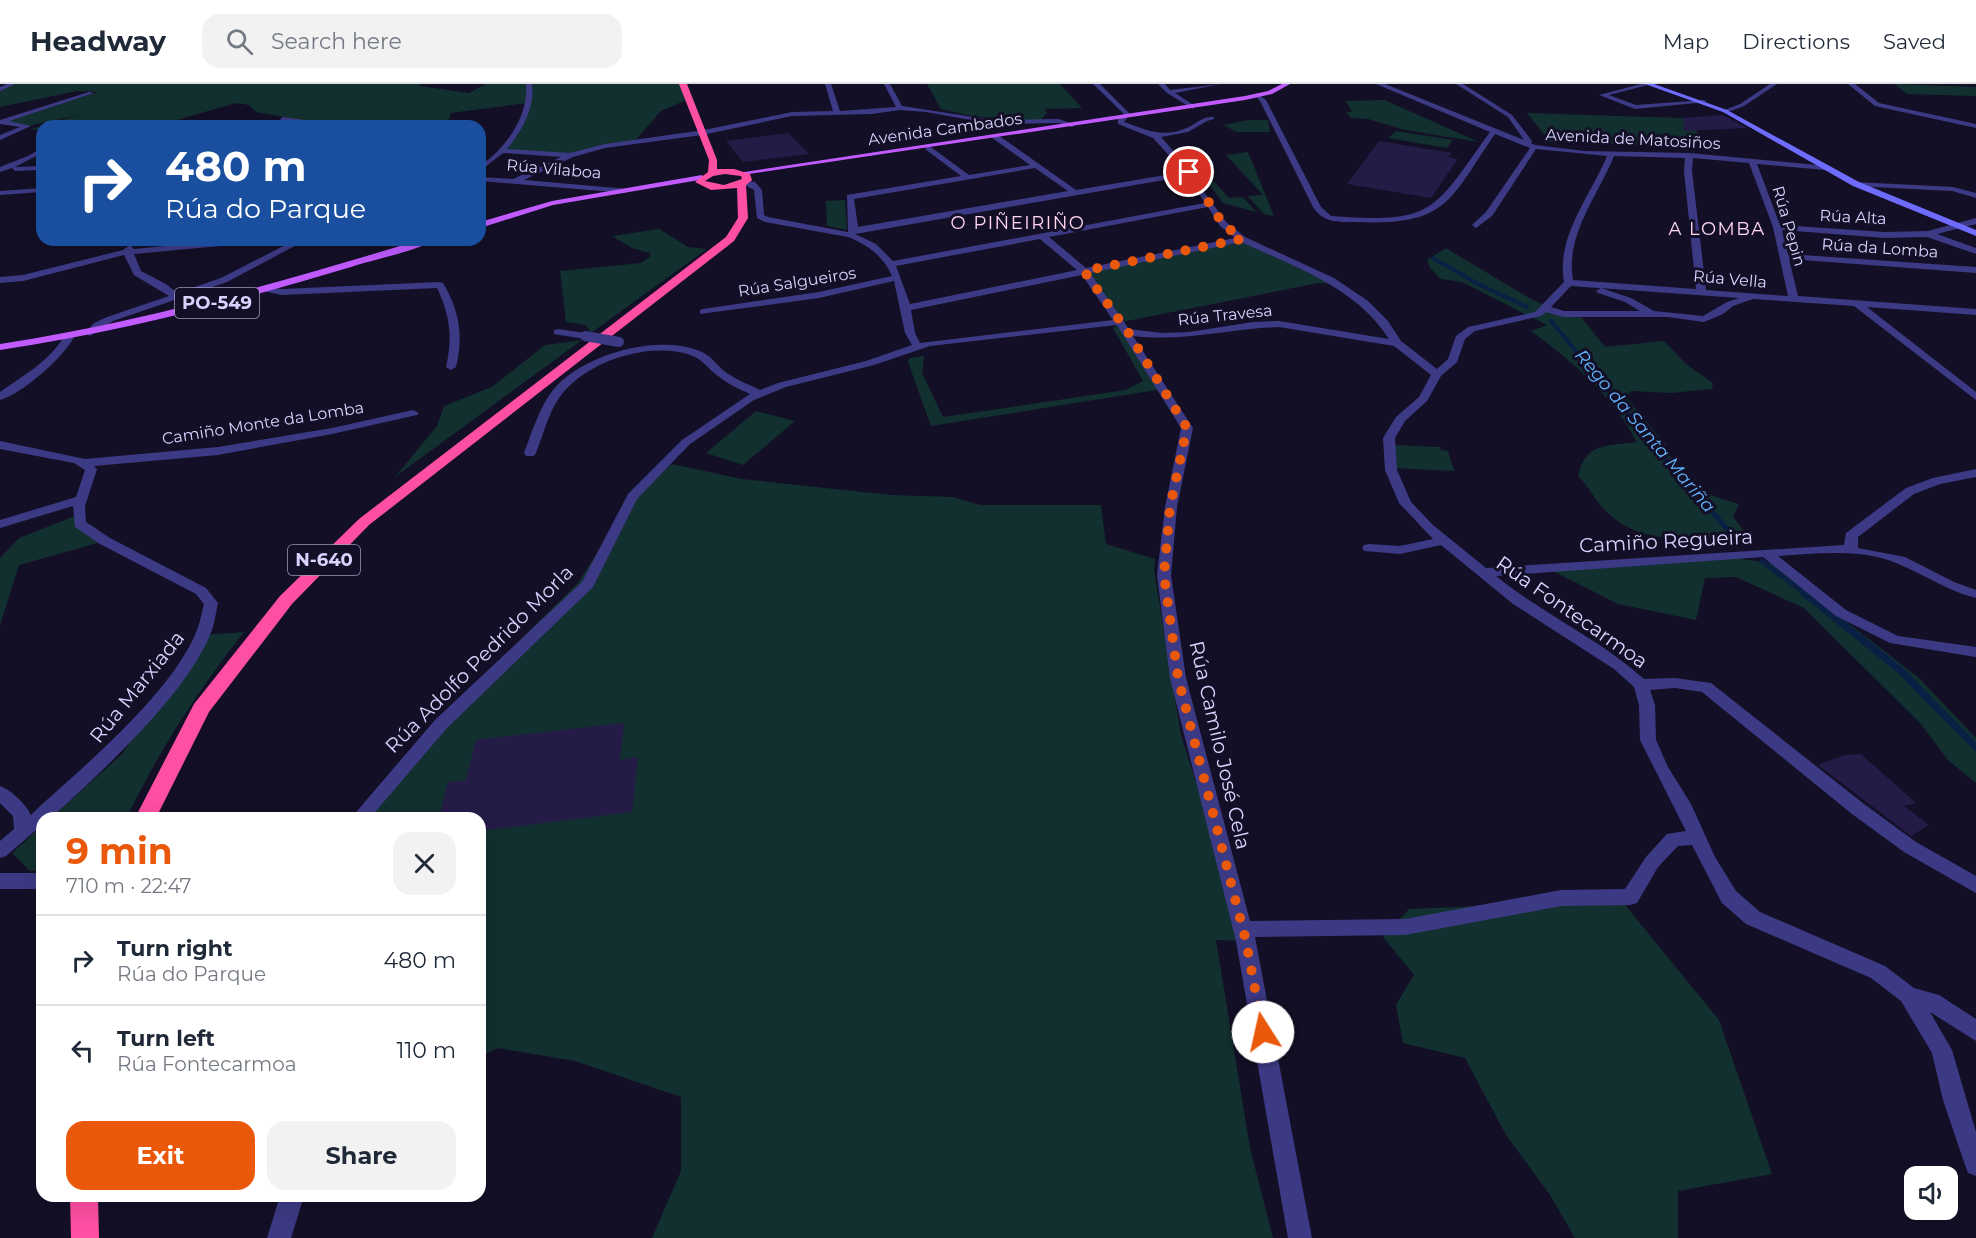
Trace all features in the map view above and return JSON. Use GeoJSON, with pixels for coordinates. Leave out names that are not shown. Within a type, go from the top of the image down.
{"type":"FeatureCollection","features":[{"type":"Feature","properties":{"kind":"highway"},"geometry":{"type":"LineString","coordinates":[[683,84],[713,160],[744,179]]}},
{"type":"Feature","properties":{"kind":"highway"},"geometry":{"type":"LineString","coordinates":[[706,179],[713,160]]}},
{"type":"Feature","properties":{"kind":"highway"},"geometry":{"type":"LineString","coordinates":[[706,179],[730,171]]}},
{"type":"Feature","properties":{"kind":"highway"},"geometry":{"type":"LineString","coordinates":[[706,179],[733,195],[743,207]]}},
{"type":"Feature","properties":{"kind":"highway"},"geometry":{"type":"LineString","coordinates":[[719,188],[744,179]]}},
{"type":"Feature","properties":{"kind":"highway","name":"N-640"},"geometry":{"type":"LineString","coordinates":[[148,812],[201,708],[259,632],[324,559],[373,514],[730,240],[740,228],[744,179]]}},
{"type":"Feature","properties":{"kind":"highway"},"geometry":{"type":"LineString","coordinates":[[84,1202],[85,1238]]}},
{"type":"Feature","properties":{"kind":"main road","name":"Avenida Cambados"},"geometry":{"type":"LineString","coordinates":[[744,179],[774,170],[1257,96],[1287,84]]}},
{"type":"Feature","properties":{"kind":"main road"},"geometry":{"type":"LineString","coordinates":[[486,223],[552,204],[706,179]]}},
{"type":"Feature","properties":{"kind":"main road"},"geometry":{"type":"LineString","coordinates":[[512,215],[706,179]]}},
{"type":"Feature","properties":{"kind":"main road","name":"PO-549"},"geometry":{"type":"LineString","coordinates":[[0,347],[69,337],[178,314],[406,246]]}},
{"type":"Feature","properties":{"kind":"street"},"geometry":{"type":"LineString","coordinates":[[0,89],[12,84]]}},
{"type":"Feature","properties":{"kind":"street"},"geometry":{"type":"LineString","coordinates":[[486,164],[502,151],[513,136],[527,107],[531,91],[529,84]]}},
{"type":"Feature","properties":{"kind":"street"},"geometry":{"type":"LineString","coordinates":[[828,84],[837,112]]}},
{"type":"Feature","properties":{"kind":"street"},"geometry":{"type":"LineString","coordinates":[[887,84],[900,108]]}},
{"type":"Feature","properties":{"kind":"street"},"geometry":{"type":"LineString","coordinates":[[1096,84],[1128,115],[1120,118],[1120,123],[1156,136],[1176,157],[1195,171],[1210,204],[1223,224],[1242,239],[1331,280],[1365,303],[1384,323],[1397,343],[1437,374]]}},
{"type":"Feature","properties":{"kind":"street"},"geometry":{"type":"LineString","coordinates":[[1161,84],[1169,92],[1193,107]]}},
{"type":"Feature","properties":{"kind":"street"},"geometry":{"type":"LineString","coordinates":[[1169,92],[1218,84]]}},
{"type":"Feature","properties":{"kind":"street","name":"Avenida de Matosiños"},"geometry":{"type":"LineString","coordinates":[[1379,84],[1530,146],[1612,153],[1689,155],[1825,168]]}},
{"type":"Feature","properties":{"kind":"street"},"geometry":{"type":"LineString","coordinates":[[1459,84],[1510,116],[1530,146],[1489,214],[1476,225]]}},
{"type":"Feature","properties":{"kind":"street"},"geometry":{"type":"LineString","coordinates":[[1704,102],[1635,107],[1602,95],[1648,84],[1704,102],[1725,111],[1856,184],[1976,233]]}},
{"type":"Feature","properties":{"kind":"street"},"geometry":{"type":"LineString","coordinates":[[1725,111],[1742,105],[1774,84]]}},
{"type":"Feature","properties":{"kind":"street"},"geometry":{"type":"LineString","coordinates":[[1851,84],[1877,105],[1976,126]]}},
{"type":"Feature","properties":{"kind":"street"},"geometry":{"type":"LineString","coordinates":[[1,140],[28,126],[0,122],[91,93]]}},
{"type":"Feature","properties":{"kind":"street"},"geometry":{"type":"LineString","coordinates":[[1257,96],[1263,100],[1317,207],[1329,218],[1404,218],[1422,214],[1445,198],[1497,133],[1519,127]]}},
{"type":"Feature","properties":{"kind":"street"},"geometry":{"type":"LineString","coordinates":[[516,181],[570,155],[604,147],[702,132],[776,116],[872,112],[900,108],[926,110],[993,122],[1059,121],[1072,125]]}},
{"type":"Feature","properties":{"kind":"street"},"geometry":{"type":"LineString","coordinates":[[1156,136],[1186,131],[1212,118]]}},
{"type":"Feature","properties":{"kind":"street"},"geometry":{"type":"LineString","coordinates":[[994,137],[1074,192]]}},
{"type":"Feature","properties":{"kind":"street"},"geometry":{"type":"LineString","coordinates":[[928,147],[967,177]]}},
{"type":"Feature","properties":{"kind":"street"},"geometry":{"type":"LineString","coordinates":[[502,151],[570,155]]}},
{"type":"Feature","properties":{"kind":"street"},"geometry":{"type":"LineString","coordinates":[[1569,283],[1566,274],[1568,249],[1612,153]]}},
{"type":"Feature","properties":{"kind":"street"},"geometry":{"type":"LineString","coordinates":[[0,170],[36,154]]}},
{"type":"Feature","properties":{"kind":"street"},"geometry":{"type":"LineString","coordinates":[[1689,155],[1688,171],[1701,291]]}},
{"type":"Feature","properties":{"kind":"street","name":"Rúa Pepin"},"geometry":{"type":"LineString","coordinates":[[1752,160],[1777,227],[1794,300]]}},
{"type":"Feature","properties":{"kind":"street"},"geometry":{"type":"LineString","coordinates":[[852,233],[850,197],[1035,166]]}},
{"type":"Feature","properties":{"kind":"street"},"geometry":{"type":"LineString","coordinates":[[0,170],[36,168]]}},
{"type":"Feature","properties":{"kind":"street"},"geometry":{"type":"LineString","coordinates":[[744,179],[756,184],[759,188],[760,216],[765,219],[852,233],[1195,171]]}},
{"type":"Feature","properties":{"kind":"street","name":"Rúa Vilaboa"},"geometry":{"type":"LineString","coordinates":[[486,179],[626,191]]}},
{"type":"Feature","properties":{"kind":"street"},"geometry":{"type":"LineString","coordinates":[[1856,184],[1953,189],[1976,196]]}},
{"type":"Feature","properties":{"kind":"street"},"geometry":{"type":"LineString","coordinates":[[0,193],[36,190]]}},
{"type":"Feature","properties":{"kind":"street"},"geometry":{"type":"LineString","coordinates":[[893,264],[1210,204]]}},
{"type":"Feature","properties":{"kind":"street","name":"Rúa da Lomba"},"geometry":{"type":"LineString","coordinates":[[1928,234],[1961,227],[1976,221]]}},
{"type":"Feature","properties":{"kind":"street","name":"Rúa Alta"},"geometry":{"type":"LineString","coordinates":[[1777,227],[1885,235],[1928,234]]}},
{"type":"Feature","properties":{"kind":"street"},"geometry":{"type":"LineString","coordinates":[[852,233],[873,246],[893,264],[906,308],[913,343],[918,346]]}},
{"type":"Feature","properties":{"kind":"street","name":"Rúa da Lomba"},"geometry":{"type":"LineString","coordinates":[[1928,234],[1976,252]]}},
{"type":"Feature","properties":{"kind":"street","name":"Rúa Camilo José Cela"},"geometry":{"type":"LineString","coordinates":[[1042,236],[1084,271],[1124,327],[1187,428],[1170,507],[1164,575],[1178,678],[1243,929],[1300,1238]]}},
{"type":"Feature","properties":{"kind":"street"},"geometry":{"type":"LineString","coordinates":[[906,308],[1242,239]]}},
{"type":"Feature","properties":{"kind":"street"},"geometry":{"type":"LineString","coordinates":[[126,252],[134,246]]}},
{"type":"Feature","properties":{"kind":"street"},"geometry":{"type":"LineString","coordinates":[[0,280],[23,278],[126,252],[190,246]]}},
{"type":"Feature","properties":{"kind":"street"},"geometry":{"type":"LineString","coordinates":[[90,333],[98,325],[110,319],[240,273],[291,246]]}},
{"type":"Feature","properties":{"kind":"street"},"geometry":{"type":"LineString","coordinates":[[126,252],[131,256],[132,267],[143,280],[170,289],[174,296]]}},
{"type":"Feature","properties":{"kind":"street","name":"Rúa da Lomba"},"geometry":{"type":"LineString","coordinates":[[1782,256],[1976,270]]}},
{"type":"Feature","properties":{"kind":"street","name":"Rúa Salgueiros"},"geometry":{"type":"LineString","coordinates":[[703,312],[819,296],[896,278]]}},
{"type":"Feature","properties":{"kind":"street"},"geometry":{"type":"LineString","coordinates":[[1569,283],[1544,308],[1563,314],[1651,314],[1704,319],[1720,312],[1730,304],[1755,296]]}},
{"type":"Feature","properties":{"kind":"street"},"geometry":{"type":"LineString","coordinates":[[1569,283],[1612,293],[1651,314]]}},
{"type":"Feature","properties":{"kind":"street","name":"Rúa Vella"},"geometry":{"type":"LineString","coordinates":[[1569,283],[1976,312]]}},
{"type":"Feature","properties":{"kind":"street"},"geometry":{"type":"LineString","coordinates":[[262,290],[282,292],[440,285],[455,321],[458,346],[451,367]]}},
{"type":"Feature","properties":{"kind":"street"},"geometry":{"type":"LineString","coordinates":[[1858,304],[1976,397]]}},
{"type":"Feature","properties":{"kind":"street","name":"Rúa Fontecarmoa"},"geometry":{"type":"LineString","coordinates":[[1544,308],[1538,314],[1472,329],[1460,338],[1453,360],[1437,374],[1423,399],[1400,419],[1389,438],[1391,470],[1405,503],[1443,541],[1518,602],[1619,665],[1641,685],[1647,705],[1648,740],[1661,769],[1682,804],[1708,861],[1729,897],[1753,918],[1878,972],[1908,995],[1941,1050],[1976,1165]]}},
{"type":"Feature","properties":{"kind":"street","name":"Rúa Travesa"},"geometry":{"type":"LineString","coordinates":[[918,346],[1124,327],[1162,336],[1189,336],[1253,325],[1279,324],[1397,343]]}},
{"type":"Feature","properties":{"kind":"street"},"geometry":{"type":"LineString","coordinates":[[558,332],[699,354],[722,374],[759,394]]}},
{"type":"Feature","properties":{"kind":"street"},"geometry":{"type":"LineString","coordinates":[[0,397],[67,345],[69,337]]}},
{"type":"Feature","properties":{"kind":"street","name":"Rúa Adolfo Pedrido Morla"},"geometry":{"type":"LineString","coordinates":[[364,812],[441,724],[588,584],[632,497],[686,442],[759,394],[782,385],[870,363],[918,346]]}},
{"type":"Feature","properties":{"kind":"street"},"geometry":{"type":"LineString","coordinates":[[530,453],[548,407],[561,388],[585,369],[614,356],[667,349]]}},
{"type":"Feature","properties":{"kind":"street","name":"Camiño Monte da Lomba"},"geometry":{"type":"LineString","coordinates":[[82,463],[218,451],[332,431],[413,413]]}},
{"type":"Feature","properties":{"kind":"street"},"geometry":{"type":"LineString","coordinates":[[0,445],[82,463]]}},
{"type":"Feature","properties":{"kind":"street","name":"Rúa Marxiada"},"geometry":{"type":"LineString","coordinates":[[45,812],[108,755],[185,666],[204,635],[211,603],[201,591],[157,566],[105,541],[80,524],[79,506],[91,469],[82,463]]}},
{"type":"Feature","properties":{"kind":"street"},"geometry":{"type":"LineString","coordinates":[[1851,551],[1851,536],[1910,491],[1937,481],[1976,473]]}},
{"type":"Feature","properties":{"kind":"street"},"geometry":{"type":"LineString","coordinates":[[0,524],[81,499]]}},
{"type":"Feature","properties":{"kind":"street"},"geometry":{"type":"LineString","coordinates":[[1369,548],[1400,550],[1443,541]]}},
{"type":"Feature","properties":{"kind":"street","name":"Camiño Regueira"},"geometry":{"type":"LineString","coordinates":[[1482,573],[1838,549],[1879,554],[1905,562],[1951,588],[1976,594]]}},
{"type":"Feature","properties":{"kind":"street"},"geometry":{"type":"LineString","coordinates":[[1768,555],[1841,613],[1895,640],[1969,648],[1976,652]]}},
{"type":"Feature","properties":{"kind":"street"},"geometry":{"type":"LineString","coordinates":[[1641,685],[1675,683],[1706,687],[1892,834],[1976,885]]}},
{"type":"Feature","properties":{"kind":"street"},"geometry":{"type":"LineString","coordinates":[[0,793],[22,814],[23,832],[0,851]]}},
{"type":"Feature","properties":{"kind":"street","name":"Rúa Marxiada"},"geometry":{"type":"LineString","coordinates":[[23,832],[36,820]]}},
{"type":"Feature","properties":{"kind":"street"},"geometry":{"type":"LineString","coordinates":[[1243,929],[1405,927],[1560,898],[1629,897],[1652,862],[1673,839],[1698,837]]}},
{"type":"Feature","properties":{"kind":"street"},"geometry":{"type":"LineString","coordinates":[[0,881],[36,881]]}},
{"type":"Feature","properties":{"kind":"street"},"geometry":{"type":"LineString","coordinates":[[1908,995],[1932,1002],[1976,1031]]}},
{"type":"Feature","properties":{"kind":"street"},"geometry":{"type":"LineString","coordinates":[[279,1238],[290,1202]]}},
{"type":"Feature","properties":{"kind":"green space"},"geometry":{"type":"Polygon","coordinates":[[[12,84],[420,84],[420,86],[469,93],[486,84],[680,84],[689,99],[661,111],[635,141],[570,155],[502,151],[520,124],[527,103],[451,113],[448,120],[299,120],[256,112],[249,105],[236,103],[177,120],[61,120],[78,115],[55,120],[36,120],[36,124],[28,126],[0,122],[98,92],[77,91],[0,107],[0,89],[12,84]]]}},
{"type":"Feature","properties":{"kind":"green space"},"geometry":{"type":"Polygon","coordinates":[[[927,84],[1060,84],[1082,108],[1045,109],[1047,113],[1040,121],[977,117],[941,109],[927,84]]]}},
{"type":"Feature","properties":{"kind":"green space"},"geometry":{"type":"Polygon","coordinates":[[[1894,84],[1976,87],[1976,96],[1907,94],[1894,84]]]}},
{"type":"Feature","properties":{"kind":"green space"},"geometry":{"type":"Polygon","coordinates":[[[1385,100],[1479,142],[1405,130],[1368,119],[1351,118],[1346,112],[1352,112],[1346,101],[1385,100]]]}},
{"type":"Feature","properties":{"kind":"green space"},"geometry":{"type":"Polygon","coordinates":[[[1527,113],[1682,118],[1715,148],[1550,142],[1527,113]]]}},
{"type":"Feature","properties":{"kind":"green space"},"geometry":{"type":"Polygon","coordinates":[[[1248,120],[1268,120],[1270,132],[1237,132],[1223,125],[1248,120]]]}},
{"type":"Feature","properties":{"kind":"green space"},"geometry":{"type":"Polygon","coordinates":[[[1396,131],[1453,140],[1447,148],[1388,138],[1396,131]]]}},
{"type":"Feature","properties":{"kind":"green space"},"geometry":{"type":"Polygon","coordinates":[[[1248,152],[1274,216],[1264,214],[1247,196],[1263,195],[1226,155],[1248,152]]]}},
{"type":"Feature","properties":{"kind":"green space"},"geometry":{"type":"Polygon","coordinates":[[[1202,175],[1208,175],[1229,198],[1243,197],[1256,212],[1223,203],[1202,175]]]}},
{"type":"Feature","properties":{"kind":"green space"},"geometry":{"type":"Polygon","coordinates":[[[845,200],[847,230],[827,226],[826,201],[845,200]]]}},
{"type":"Feature","properties":{"kind":"green space"},"geometry":{"type":"Polygon","coordinates":[[[659,229],[688,247],[707,249],[591,333],[586,325],[566,322],[560,271],[641,263],[650,257],[650,253],[632,248],[612,236],[659,229]]]}},
{"type":"Feature","properties":{"kind":"green space"},"geometry":{"type":"Polygon","coordinates":[[[1242,239],[1338,284],[1318,283],[1122,322],[1163,389],[931,426],[908,362],[909,358],[924,356],[922,373],[943,417],[1126,390],[1143,381],[1113,328],[1121,322],[1084,271],[1242,239]]]}},
{"type":"Feature","properties":{"kind":"green space"},"geometry":{"type":"Polygon","coordinates":[[[1446,248],[1531,299],[1563,314],[1582,318],[1605,347],[1664,341],[1686,364],[1713,383],[1712,389],[1671,393],[1631,391],[1626,397],[1666,445],[1671,458],[1688,477],[1711,494],[1739,504],[1733,516],[1748,537],[1676,539],[1658,537],[1625,525],[1610,515],[1578,476],[1581,465],[1592,451],[1637,442],[1627,425],[1604,394],[1590,380],[1531,331],[1547,325],[1462,282],[1441,279],[1430,268],[1427,260],[1446,248]]]}},
{"type":"Feature","properties":{"kind":"green space"},"geometry":{"type":"Polygon","coordinates":[[[582,340],[395,477],[437,426],[444,406],[492,387],[545,345],[582,340]]]}},
{"type":"Feature","properties":{"kind":"green space"},"geometry":{"type":"Polygon","coordinates":[[[756,411],[795,421],[743,465],[706,453],[756,411]]]}},
{"type":"Feature","properties":{"kind":"green space"},"geometry":{"type":"Polygon","coordinates":[[[1393,445],[1440,447],[1441,450],[1448,451],[1454,471],[1394,468],[1393,445]]]}},
{"type":"Feature","properties":{"kind":"green space"},"geometry":{"type":"Polygon","coordinates":[[[672,464],[742,479],[891,495],[953,497],[980,505],[1101,505],[1106,544],[1155,559],[1154,570],[1181,735],[1246,941],[1216,940],[1250,1148],[1273,1238],[652,1238],[681,1171],[681,1097],[575,1061],[498,1048],[486,1054],[486,812],[371,812],[464,695],[578,583],[632,497],[672,464]]]}},
{"type":"Feature","properties":{"kind":"green space"},"geometry":{"type":"Polygon","coordinates":[[[80,514],[81,524],[105,541],[19,565],[0,625],[0,558],[19,538],[80,514]]]}},
{"type":"Feature","properties":{"kind":"green space"},"geometry":{"type":"Polygon","coordinates":[[[1727,557],[1771,563],[1919,678],[1976,738],[1976,783],[1948,760],[1920,723],[1804,608],[1736,577],[1705,578],[1696,620],[1618,604],[1545,567],[1727,557]]]}},
{"type":"Feature","properties":{"kind":"green space"},"geometry":{"type":"Polygon","coordinates":[[[244,632],[180,721],[130,812],[58,812],[122,754],[203,635],[244,632]]]}},
{"type":"Feature","properties":{"kind":"green space"},"geometry":{"type":"Polygon","coordinates":[[[36,831],[36,870],[30,871],[12,853],[36,831]]]}},
{"type":"Feature","properties":{"kind":"green space"},"geometry":{"type":"Polygon","coordinates":[[[1621,900],[1719,1020],[1772,1174],[1678,1191],[1678,1238],[1575,1238],[1550,1195],[1506,1135],[1465,1058],[1403,1043],[1396,1005],[1414,975],[1383,937],[1409,909],[1621,900]]]}},
{"type":"Feature","properties":{"kind":"building"},"geometry":{"type":"Polygon","coordinates":[[[1723,115],[1747,128],[1684,131],[1683,118],[1723,115]]]}},
{"type":"Feature","properties":{"kind":"building"},"geometry":{"type":"Polygon","coordinates":[[[788,133],[809,154],[743,162],[726,141],[788,133]]]}},
{"type":"Feature","properties":{"kind":"building"},"geometry":{"type":"Polygon","coordinates":[[[1379,141],[1452,153],[1448,157],[1458,159],[1431,198],[1347,184],[1379,141]]]}},
{"type":"Feature","properties":{"kind":"building"},"geometry":{"type":"Polygon","coordinates":[[[624,723],[620,760],[638,757],[632,812],[486,830],[486,812],[440,812],[448,782],[466,780],[476,740],[624,723]]]}},
{"type":"Feature","properties":{"kind":"building"},"geometry":{"type":"Polygon","coordinates":[[[1861,754],[1916,803],[1904,806],[1929,825],[1911,836],[1818,765],[1845,755],[1861,754]]]}},
{"type":"Feature","properties":{"kind":"waterway","name":"Rego da Santa Mariña"},"geometry":{"type":"LineString","coordinates":[[1433,258],[1478,284],[1527,307]]}},
{"type":"Feature","properties":{"kind":"waterway","name":"Rego da Santa Mariña"},"geometry":{"type":"LineString","coordinates":[[1551,321],[1598,378]]}},
{"type":"Feature","properties":{"kind":"waterway","name":"Rego da Santa Mariña"},"geometry":{"type":"LineString","coordinates":[[1597,376],[1675,471],[1738,541]]}},
{"type":"Feature","properties":{"kind":"waterway","name":"Rego da Santa Mariña"},"geometry":{"type":"LineString","coordinates":[[1762,561],[1805,593]]}},
{"type":"Feature","properties":{"kind":"waterway","name":"Rego da Santa Mariña"},"geometry":{"type":"LineString","coordinates":[[1803,592],[1901,671],[1976,747]]}},
{"type":"Feature","properties":{"kind":"district","name":"O PIÑEIRIÑO"},"geometry":{"type":"Point","coordinates":[1018,223]}},
{"type":"Feature","properties":{"kind":"district","name":"A LOMBA"},"geometry":{"type":"Point","coordinates":[1717,229]}},
{"type":"Feature","properties":{"kind":"route"},"geometry":{"type":"LineString","coordinates":[[1189,172],[1223,224],[1242,239],[1084,271],[1128,332],[1187,428],[1170,507],[1164,575],[1178,678],[1246,941],[1263,1032]]}}]}
